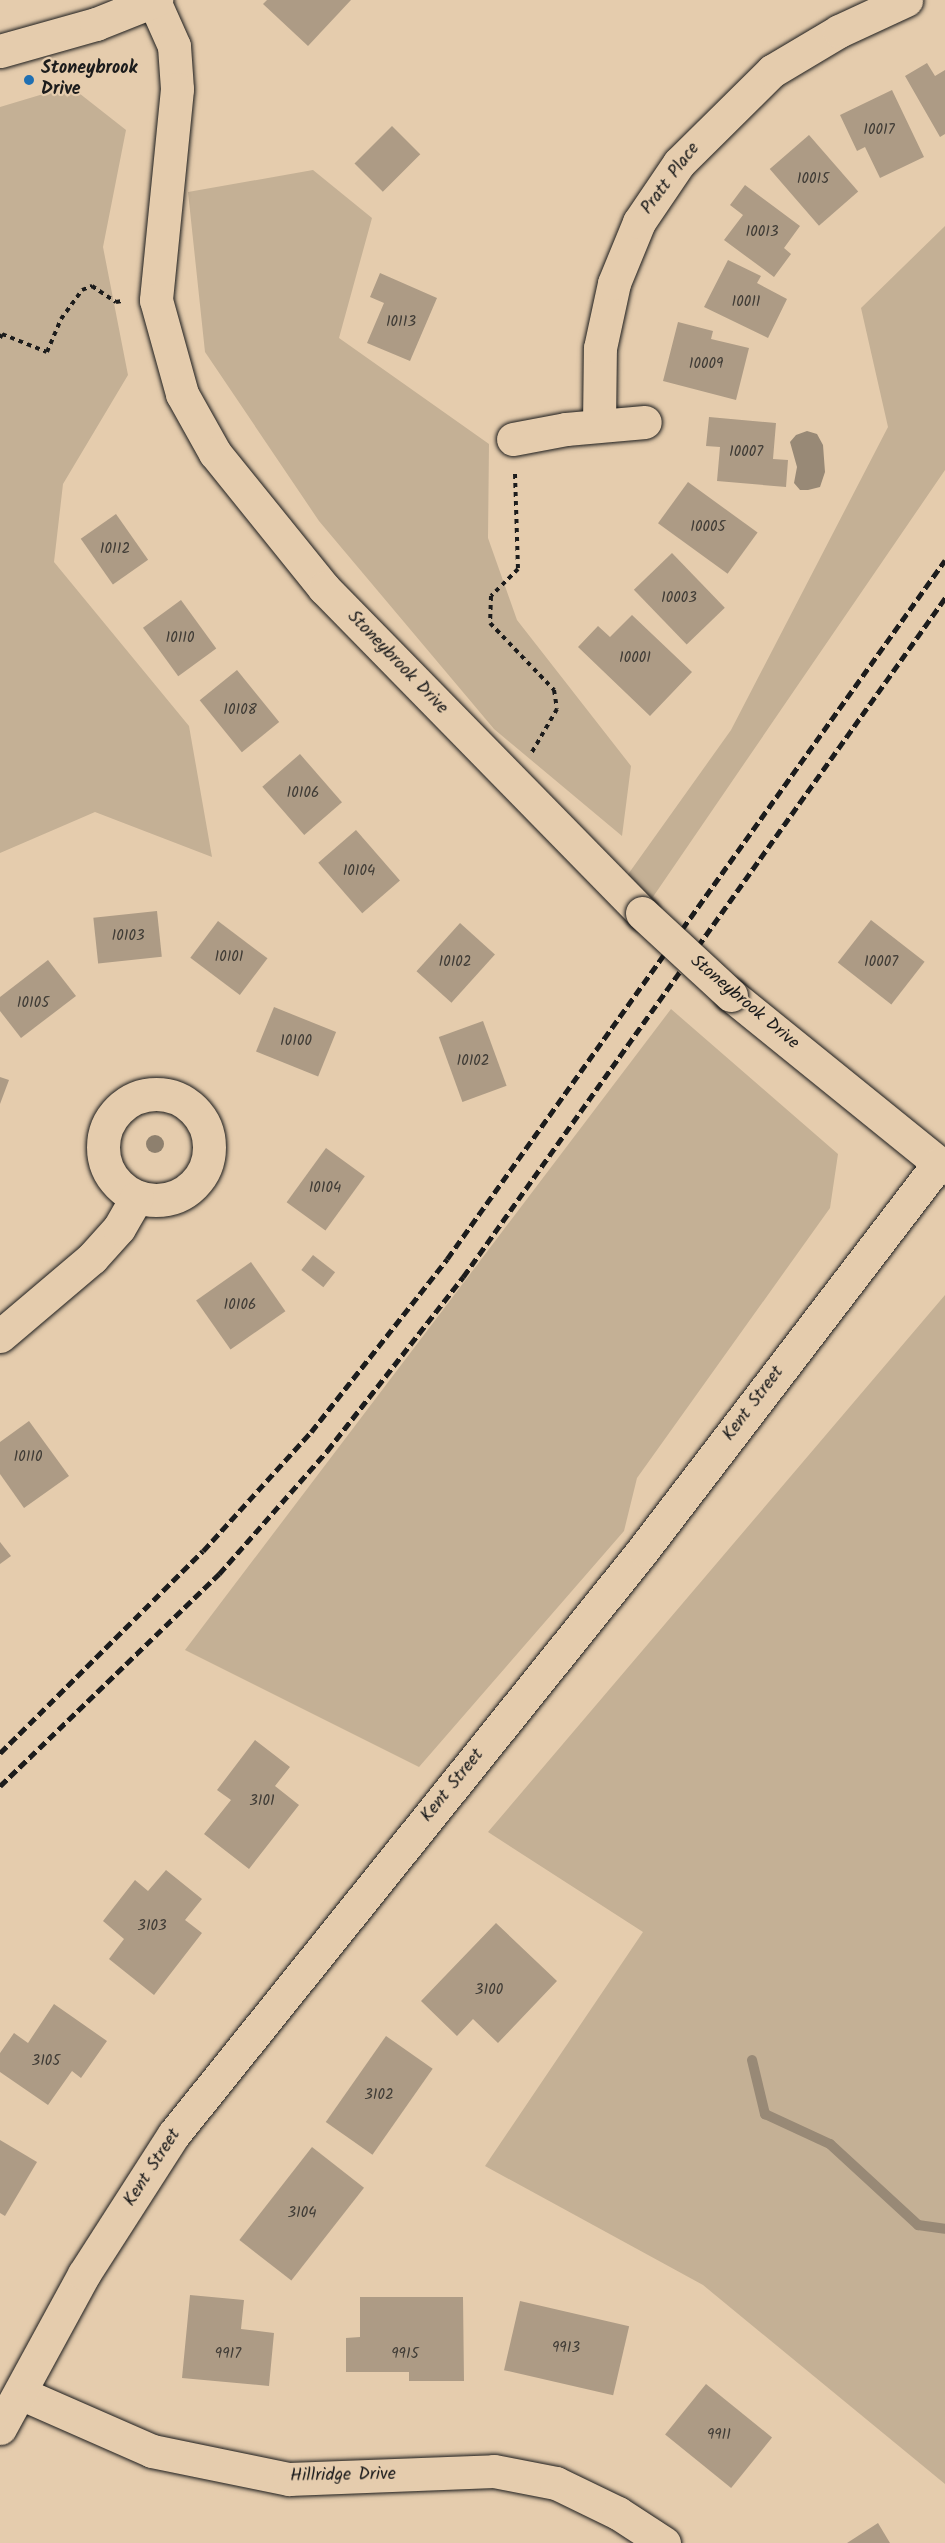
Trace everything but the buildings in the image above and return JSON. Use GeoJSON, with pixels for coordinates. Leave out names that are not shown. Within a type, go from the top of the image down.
{"type":"FeatureCollection","features":[{"type":"Feature","properties":{"kind":"street","name":"Pratt Place"},"geometry":{"type":"LineString","coordinates":[[599,425],[600,348],[614,283],[639,222],[679,163],[772,71],[839,31],[906,0]]}},
{"type":"Feature","properties":{"kind":"street"},"geometry":{"type":"LineString","coordinates":[[0,51],[96,24],[155,1]]}},
{"type":"Feature","properties":{"kind":"street","name":"Stoneybrook Drive"},"geometry":{"type":"LineString","coordinates":[[155,1],[174,46],[177,89],[156,300],[182,394],[215,453],[324,588],[642,913],[731,995],[941,1166]]}},
{"type":"Feature","properties":{"kind":"street"},"geometry":{"type":"LineString","coordinates":[[513,439],[599,425],[645,422]]}},
{"type":"Feature","properties":{"kind":"street","name":"Kent Street"},"geometry":{"type":"LineString","coordinates":[[0,2428],[84,2274],[174,2133],[643,1550],[941,1166]]}},
{"type":"Feature","properties":{"kind":"street"},"geometry":{"type":"LineString","coordinates":[[0,1336],[92,1258],[119,1227],[137,1197]]}},
{"type":"Feature","properties":{"kind":"street","name":"Hillridge Drive"},"geometry":{"type":"LineString","coordinates":[[21,2393],[152,2451],[289,2479],[494,2471],[556,2483],[618,2513],[664,2543]]}},
{"type":"Feature","properties":{"kind":"path"},"geometry":{"type":"LineString","coordinates":[[0,338],[2,334],[47,352],[61,319],[82,290],[92,286],[116,303],[131,299]]}},
{"type":"Feature","properties":{"kind":"path"},"geometry":{"type":"LineString","coordinates":[[513,439],[518,569],[491,596],[490,623],[554,690],[557,709],[530,756]]}},
{"type":"Feature","properties":{"kind":"shaded area"},"geometry":{"type":"Polygon","coordinates":[[[70,86],[126,130],[103,247],[128,375],[63,484],[54,562],[189,726],[212,857],[95,812],[0,853],[0,107],[70,86]]]}},
{"type":"Feature","properties":{"kind":"shaded area"},"geometry":{"type":"Polygon","coordinates":[[[313,170],[372,218],[339,338],[489,444],[488,538],[517,620],[631,766],[622,836],[494,729],[319,521],[205,352],[188,192],[313,170]]]}},
{"type":"Feature","properties":{"kind":"shaded area"},"geometry":{"type":"Polygon","coordinates":[[[945,226],[945,470],[642,913],[619,887],[731,730],[888,427],[861,308],[945,226]]]}},
{"type":"Feature","properties":{"kind":"shaded area"},"geometry":{"type":"Polygon","coordinates":[[[807,431],[817,434],[823,445],[825,472],[820,487],[800,490],[794,483],[797,467],[790,442],[796,435],[807,431]]]}},
{"type":"Feature","properties":{"kind":"shaded area"},"geometry":{"type":"Polygon","coordinates":[[[671,1009],[838,1154],[830,1208],[637,1478],[624,1531],[419,1767],[185,1650],[671,1009]]]}},
{"type":"Feature","properties":{"kind":"shaded area"},"geometry":{"type":"Polygon","coordinates":[[[945,1295],[945,2484],[703,2285],[485,2166],[643,1932],[488,1832],[945,1295]]]}},
{"type":"Feature","properties":{"kind":"waterway"},"geometry":{"type":"LineString","coordinates":[[752,2060],[765,2114],[830,2144],[918,2225],[945,2229]]}},
{"type":"Feature","properties":{"kind":"railway"},"geometry":{"type":"LineString","coordinates":[[0,1753],[203,1551],[311,1432],[447,1259],[945,560]]}},
{"type":"Feature","properties":{"kind":"railway"},"geometry":{"type":"LineString","coordinates":[[0,1786],[219,1574],[327,1451],[463,1277],[945,598]]}},
{"type":"Feature","properties":{"kind":"place","name":"Stoneybrook Drive"},"geometry":{"type":"Point","coordinates":[29,80]}}]}
